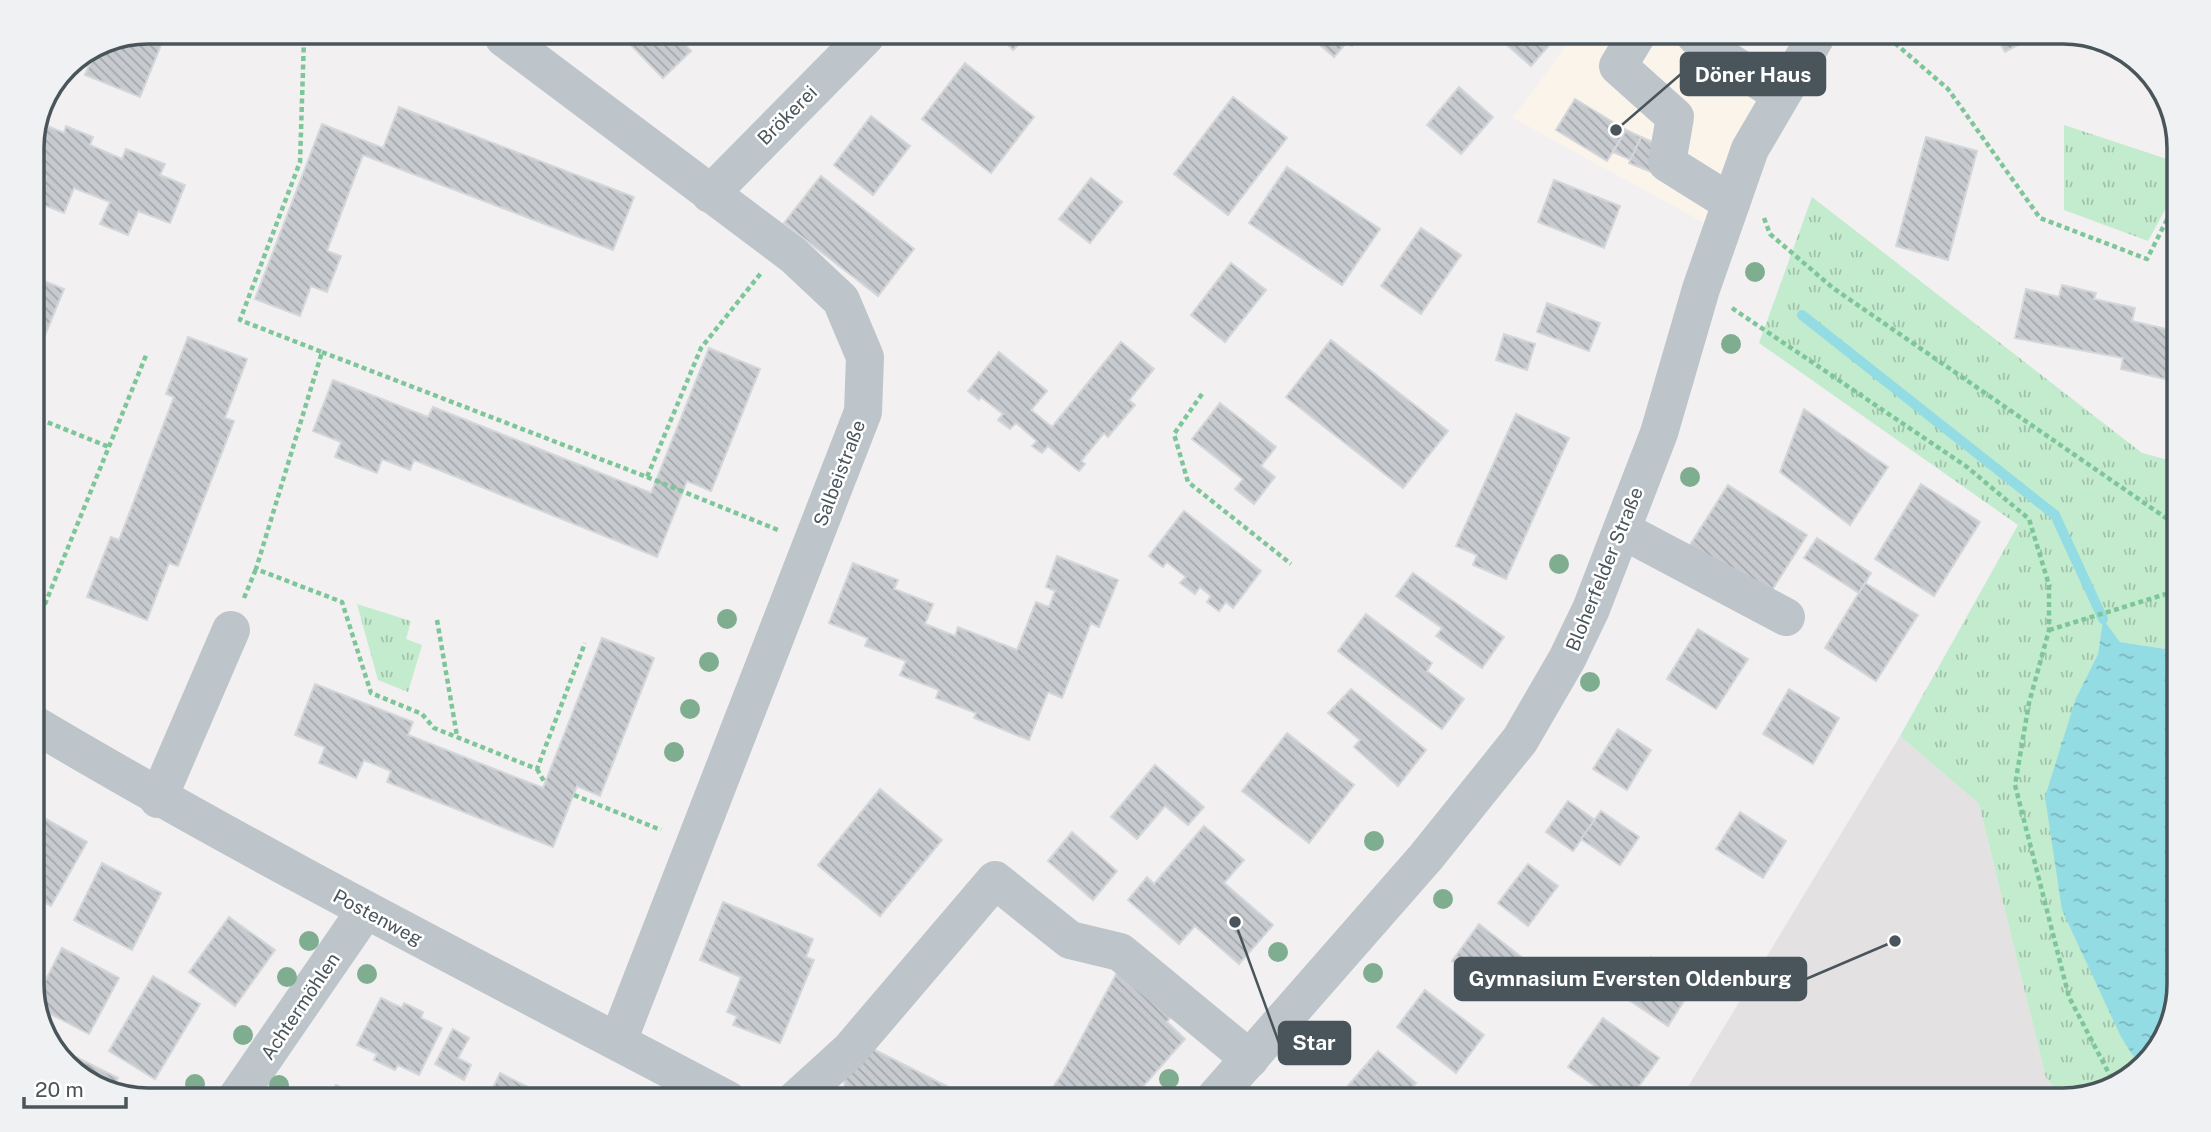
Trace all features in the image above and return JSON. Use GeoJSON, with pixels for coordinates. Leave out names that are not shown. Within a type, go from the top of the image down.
{"type":"FeatureCollection","features":[{"type":"Feature","properties":{"kind":"street","name":"Salbeistraße"},"geometry":{"type":"LineString","coordinates":[[512,44],[782,247],[841,300],[865,357],[863,412],[618,1041]]}},
{"type":"Feature","properties":{"kind":"street","name":"Brökerei"},"geometry":{"type":"LineString","coordinates":[[710,194],[858,44]]}},
{"type":"Feature","properties":{"kind":"street"},"geometry":{"type":"LineString","coordinates":[[1631,44],[1618,66],[1675,117],[1667,163],[1731,203]]}},
{"type":"Feature","properties":{"kind":"street"},"geometry":{"type":"LineString","coordinates":[[1703,44],[1780,94]]}},
{"type":"Feature","properties":{"kind":"street","name":"Bloherfelder Straße"},"geometry":{"type":"LineString","coordinates":[[1224,1088],[1426,857],[1520,740],[1567,659],[1591,610],[1659,433],[1750,149],[1811,44]]}},
{"type":"Feature","properties":{"kind":"street"},"geometry":{"type":"LineString","coordinates":[[1622,530],[1786,617]]}},
{"type":"Feature","properties":{"kind":"street"},"geometry":{"type":"LineString","coordinates":[[158,799],[231,630]]}},
{"type":"Feature","properties":{"kind":"street","name":"Postenweg"},"geometry":{"type":"LineString","coordinates":[[44,730],[158,799],[365,911],[704,1088]]}},
{"type":"Feature","properties":{"kind":"street"},"geometry":{"type":"LineString","coordinates":[[808,1088],[850,1050],[995,880],[1070,940],[1120,951],[1250,1059]]}},
{"type":"Feature","properties":{"kind":"street","name":"Achtermöhlen"},"geometry":{"type":"LineString","coordinates":[[244,1088],[365,911]]}},
{"type":"Feature","properties":{"kind":"path"},"geometry":{"type":"LineString","coordinates":[[304,44],[300,162],[240,320],[647,477],[811,544]]}},
{"type":"Feature","properties":{"kind":"path"},"geometry":{"type":"LineString","coordinates":[[1896,44],[1948,89],[2040,218],[2147,259],[2167,220]]}},
{"type":"Feature","properties":{"kind":"path"},"geometry":{"type":"LineString","coordinates":[[1770,234],[1833,288],[2167,519]]}},
{"type":"Feature","properties":{"kind":"path"},"geometry":{"type":"LineString","coordinates":[[647,477],[701,348],[782,247]]}},
{"type":"Feature","properties":{"kind":"path"},"geometry":{"type":"LineString","coordinates":[[1744,315],[1967,467],[2029,519],[2049,585],[2049,630],[2029,703],[2015,785],[2069,997],[2110,1076]]}},
{"type":"Feature","properties":{"kind":"path"},"geometry":{"type":"LineString","coordinates":[[44,607],[147,352]]}},
{"type":"Feature","properties":{"kind":"path"},"geometry":{"type":"LineString","coordinates":[[322,352],[256,569],[342,602],[371,692],[422,714],[434,728],[537,769],[545,783]]}},
{"type":"Feature","properties":{"kind":"path"},"geometry":{"type":"LineString","coordinates":[[1202,394],[1174,434],[1188,482],[1291,565]]}},
{"type":"Feature","properties":{"kind":"path"},"geometry":{"type":"LineString","coordinates":[[44,421],[109,447]]}},
{"type":"Feature","properties":{"kind":"path"},"geometry":{"type":"LineString","coordinates":[[2049,630],[2167,593]]}},
{"type":"Feature","properties":{"kind":"path"},"geometry":{"type":"LineString","coordinates":[[437,620],[457,737]]}},
{"type":"Feature","properties":{"kind":"path"},"geometry":{"type":"LineString","coordinates":[[537,769],[585,643]]}},
{"type":"Feature","properties":{"kind":"path"},"geometry":{"type":"LineString","coordinates":[[575,795],[694,843]]}},
{"type":"Feature","properties":{"kind":"shaded area"},"geometry":{"type":"Polygon","coordinates":[[[1568,44],[1709,44],[1780,94],[1721,232],[1513,118],[1568,44]]]}},
{"type":"Feature","properties":{"kind":"shaded area"},"geometry":{"type":"Polygon","coordinates":[[[1900,736],[1979,804],[2046,1078],[2055,1088],[1687,1088],[1900,736]]]}},
{"type":"Feature","properties":{"kind":"green space"},"geometry":{"type":"Polygon","coordinates":[[[2064,125],[2167,159],[2167,206],[2148,241],[2064,210],[2064,125]]]}},
{"type":"Feature","properties":{"kind":"green space"},"geometry":{"type":"Polygon","coordinates":[[[1812,197],[2142,453],[2167,460],[2167,649],[2120,642],[2103,620],[2098,654],[2076,698],[2121,1037],[2135,1059],[2109,1077],[2096,1083],[2063,1088],[2055,1088],[2046,1078],[1979,804],[1900,736],[2018,525],[1759,343],[1812,197]]]}},
{"type":"Feature","properties":{"kind":"green space"},"geometry":{"type":"Polygon","coordinates":[[[357,604],[411,621],[406,639],[422,645],[408,692],[378,680],[357,604]]]}},
{"type":"Feature","properties":{"kind":"water"},"geometry":{"type":"Polygon","coordinates":[[[2103,619],[2120,642],[2167,649],[2166,997],[2164,1011],[2150,1042],[2135,1059],[2121,1037],[2062,910],[2045,797],[2076,698],[2098,654],[2103,619]]]}},
{"type":"Feature","properties":{"kind":"building"},"geometry":{"type":"Polygon","coordinates":[[[161,44],[140,97],[85,75],[91,62],[108,52],[128,46],[161,44]]]}},
{"type":"Feature","properties":{"kind":"building"},"geometry":{"type":"Polygon","coordinates":[[[630,44],[685,44],[691,51],[663,78],[630,44]]]}},
{"type":"Feature","properties":{"kind":"building"},"geometry":{"type":"Polygon","coordinates":[[[1007,44],[1019,44],[1013,50],[1007,44]]]}},
{"type":"Feature","properties":{"kind":"building"},"geometry":{"type":"Polygon","coordinates":[[[1319,44],[1345,44],[1334,57],[1319,44]]]}},
{"type":"Feature","properties":{"kind":"building"},"geometry":{"type":"Polygon","coordinates":[[[1506,44],[1550,44],[1531,66],[1506,44]]]}},
{"type":"Feature","properties":{"kind":"building"},"geometry":{"type":"Polygon","coordinates":[[[2001,44],[2020,44],[2005,52],[2001,44]]]}},
{"type":"Feature","properties":{"kind":"building"},"geometry":{"type":"Polygon","coordinates":[[[965,63],[1034,117],[991,173],[922,119],[965,63]]]}},
{"type":"Feature","properties":{"kind":"building"},"geometry":{"type":"Polygon","coordinates":[[[1459,87],[1493,117],[1461,154],[1427,125],[1459,87]]]}},
{"type":"Feature","properties":{"kind":"building"},"geometry":{"type":"Polygon","coordinates":[[[1233,97],[1287,138],[1228,215],[1174,174],[1233,97]]]}},
{"type":"Feature","properties":{"kind":"building"},"geometry":{"type":"Polygon","coordinates":[[[1575,99],[1626,130],[1607,161],[1556,130],[1575,99]]]}},
{"type":"Feature","properties":{"kind":"building"},"geometry":{"type":"Polygon","coordinates":[[[399,107],[634,197],[613,250],[363,155],[327,251],[341,256],[327,292],[311,286],[300,316],[255,299],[322,124],[383,148],[399,107]]]}},
{"type":"Feature","properties":{"kind":"building"},"geometry":{"type":"Polygon","coordinates":[[[871,116],[910,146],[873,195],[834,165],[871,116]]]}},
{"type":"Feature","properties":{"kind":"building"},"geometry":{"type":"Polygon","coordinates":[[[46,126],[64,133],[66,126],[93,137],[90,145],[122,159],[126,149],[165,164],[160,175],[185,185],[170,223],[138,211],[128,235],[100,224],[110,202],[74,188],[64,213],[44,205],[44,141],[46,126]]]}},
{"type":"Feature","properties":{"kind":"building"},"geometry":{"type":"Polygon","coordinates":[[[1626,130],[1641,137],[1631,160],[1613,152],[1626,130]]]}},
{"type":"Feature","properties":{"kind":"building"},"geometry":{"type":"Polygon","coordinates":[[[1641,137],[1662,146],[1651,172],[1629,163],[1641,137]]]}},
{"type":"Feature","properties":{"kind":"building"},"geometry":{"type":"Polygon","coordinates":[[[1926,137],[1977,151],[1948,260],[1896,246],[1926,137]]]}},
{"type":"Feature","properties":{"kind":"building"},"geometry":{"type":"Polygon","coordinates":[[[1287,167],[1380,229],[1342,285],[1249,223],[1287,167]]]}},
{"type":"Feature","properties":{"kind":"building"},"geometry":{"type":"Polygon","coordinates":[[[821,176],[914,249],[878,296],[784,223],[821,176]]]}},
{"type":"Feature","properties":{"kind":"building"},"geometry":{"type":"Polygon","coordinates":[[[1091,178],[1122,202],[1090,243],[1059,219],[1091,178]]]}},
{"type":"Feature","properties":{"kind":"building"},"geometry":{"type":"Polygon","coordinates":[[[1554,180],[1620,206],[1604,248],[1538,222],[1554,180]]]}},
{"type":"Feature","properties":{"kind":"building"},"geometry":{"type":"Polygon","coordinates":[[[1421,228],[1461,255],[1421,314],[1381,286],[1421,228]]]}},
{"type":"Feature","properties":{"kind":"building"},"geometry":{"type":"Polygon","coordinates":[[[1231,263],[1266,290],[1225,342],[1191,315],[1231,263]]]}},
{"type":"Feature","properties":{"kind":"building"},"geometry":{"type":"Polygon","coordinates":[[[44,281],[64,289],[44,338],[44,281]]]}},
{"type":"Feature","properties":{"kind":"building"},"geometry":{"type":"Polygon","coordinates":[[[2062,285],[2096,293],[2094,299],[2135,308],[2132,321],[2167,329],[2167,379],[2121,369],[2123,358],[2015,338],[2026,289],[2059,297],[2062,285]]]}},
{"type":"Feature","properties":{"kind":"building"},"geometry":{"type":"Polygon","coordinates":[[[1547,303],[1600,323],[1589,351],[1537,332],[1547,303]]]}},
{"type":"Feature","properties":{"kind":"building"},"geometry":{"type":"Polygon","coordinates":[[[1504,334],[1535,344],[1527,370],[1496,360],[1504,334]]]}},
{"type":"Feature","properties":{"kind":"building"},"geometry":{"type":"Polygon","coordinates":[[[188,337],[247,359],[225,418],[234,421],[178,566],[169,563],[147,620],[87,597],[111,537],[119,540],[174,397],[166,394],[188,337]]]}},
{"type":"Feature","properties":{"kind":"building"},"geometry":{"type":"Polygon","coordinates":[[[1331,340],[1448,431],[1403,488],[1286,397],[1331,340]]]}},
{"type":"Feature","properties":{"kind":"building"},"geometry":{"type":"Polygon","coordinates":[[[1121,342],[1154,369],[1129,400],[1135,405],[1108,437],[1104,433],[1081,461],[1085,464],[1079,471],[1048,446],[1042,453],[1032,446],[1037,441],[1016,423],[1010,429],[998,420],[1003,414],[981,397],[979,400],[968,391],[999,352],[1047,391],[1031,410],[1052,427],[1121,342]]]}},
{"type":"Feature","properties":{"kind":"building"},"geometry":{"type":"Polygon","coordinates":[[[709,348],[760,369],[711,491],[687,481],[657,557],[414,460],[410,470],[382,459],[377,473],[335,457],[341,442],[313,431],[333,380],[428,417],[433,407],[651,493],[709,348]]]}},
{"type":"Feature","properties":{"kind":"building"},"geometry":{"type":"Polygon","coordinates":[[[1220,403],[1276,447],[1261,466],[1275,477],[1254,504],[1235,489],[1243,479],[1192,439],[1220,403]]]}},
{"type":"Feature","properties":{"kind":"building"},"geometry":{"type":"Polygon","coordinates":[[[1804,409],[1888,467],[1850,525],[1780,472],[1804,409]]]}},
{"type":"Feature","properties":{"kind":"building"},"geometry":{"type":"Polygon","coordinates":[[[1516,414],[1569,438],[1506,579],[1473,565],[1477,555],[1456,546],[1516,414]]]}},
{"type":"Feature","properties":{"kind":"building"},"geometry":{"type":"Polygon","coordinates":[[[1921,484],[1980,522],[1934,596],[1875,559],[1921,484]]]}},
{"type":"Feature","properties":{"kind":"building"},"geometry":{"type":"Polygon","coordinates":[[[1728,485],[1807,535],[1767,598],[1688,548],[1728,485]]]}},
{"type":"Feature","properties":{"kind":"building"},"geometry":{"type":"Polygon","coordinates":[[[1184,511],[1261,571],[1233,608],[1226,602],[1219,611],[1207,602],[1211,596],[1200,587],[1195,594],[1180,583],[1186,577],[1167,562],[1163,567],[1149,556],[1184,511]]]}},
{"type":"Feature","properties":{"kind":"building"},"geometry":{"type":"Polygon","coordinates":[[[1817,538],[1871,573],[1859,593],[1804,558],[1817,538]]]}},
{"type":"Feature","properties":{"kind":"building"},"geometry":{"type":"Polygon","coordinates":[[[1057,556],[1118,580],[1099,627],[1091,623],[1062,698],[1048,692],[1029,740],[974,718],[976,713],[936,698],[939,690],[900,675],[906,661],[865,646],[868,638],[829,623],[853,563],[898,580],[894,589],[933,604],[925,624],[955,636],[958,627],[1017,650],[1036,602],[1049,607],[1055,591],[1046,587],[1057,556]]]}},
{"type":"Feature","properties":{"kind":"building"},"geometry":{"type":"Polygon","coordinates":[[[1413,573],[1504,637],[1482,668],[1436,636],[1442,628],[1396,596],[1413,573]]]}},
{"type":"Feature","properties":{"kind":"building"},"geometry":{"type":"Polygon","coordinates":[[[1865,583],[1918,615],[1876,681],[1825,648],[1865,583]]]}},
{"type":"Feature","properties":{"kind":"building"},"geometry":{"type":"Polygon","coordinates":[[[1366,614],[1432,663],[1427,671],[1464,699],[1442,729],[1338,651],[1366,614]]]}},
{"type":"Feature","properties":{"kind":"building"},"geometry":{"type":"Polygon","coordinates":[[[1698,629],[1748,659],[1716,709],[1667,679],[1698,629]]]}},
{"type":"Feature","properties":{"kind":"building"},"geometry":{"type":"Polygon","coordinates":[[[602,638],[654,658],[600,796],[577,786],[553,847],[387,782],[391,771],[364,760],[356,778],[319,763],[325,747],[295,735],[315,684],[413,722],[408,735],[543,788],[602,638]]]}},
{"type":"Feature","properties":{"kind":"building"},"geometry":{"type":"Polygon","coordinates":[[[1351,689],[1426,750],[1398,786],[1354,747],[1360,740],[1328,713],[1351,689]]]}},
{"type":"Feature","properties":{"kind":"building"},"geometry":{"type":"Polygon","coordinates":[[[1789,689],[1839,718],[1813,764],[1763,734],[1789,689]]]}},
{"type":"Feature","properties":{"kind":"building"},"geometry":{"type":"Polygon","coordinates":[[[1618,729],[1651,750],[1627,790],[1593,769],[1618,729]]]}},
{"type":"Feature","properties":{"kind":"building"},"geometry":{"type":"Polygon","coordinates":[[[1287,733],[1354,785],[1309,843],[1242,791],[1287,733]]]}},
{"type":"Feature","properties":{"kind":"building"},"geometry":{"type":"Polygon","coordinates":[[[1155,765],[1204,807],[1188,825],[1165,806],[1137,839],[1111,817],[1155,765]]]}},
{"type":"Feature","properties":{"kind":"building"},"geometry":{"type":"Polygon","coordinates":[[[880,789],[942,840],[880,916],[818,865],[880,789]]]}},
{"type":"Feature","properties":{"kind":"building"},"geometry":{"type":"Polygon","coordinates":[[[1568,801],[1595,820],[1573,851],[1546,832],[1568,801]]]}},
{"type":"Feature","properties":{"kind":"building"},"geometry":{"type":"Polygon","coordinates":[[[1601,811],[1639,837],[1620,865],[1581,839],[1601,811]]]}},
{"type":"Feature","properties":{"kind":"building"},"geometry":{"type":"Polygon","coordinates":[[[1740,812],[1786,841],[1763,878],[1716,849],[1740,812]]]}},
{"type":"Feature","properties":{"kind":"building"},"geometry":{"type":"Polygon","coordinates":[[[44,818],[87,842],[51,906],[44,902],[44,818]]]}},
{"type":"Feature","properties":{"kind":"building"},"geometry":{"type":"Polygon","coordinates":[[[1204,826],[1244,860],[1224,883],[1273,925],[1239,964],[1195,926],[1179,944],[1128,900],[1147,877],[1154,884],[1204,826]]]}},
{"type":"Feature","properties":{"kind":"building"},"geometry":{"type":"Polygon","coordinates":[[[1072,832],[1117,871],[1093,900],[1048,861],[1072,832]]]}},
{"type":"Feature","properties":{"kind":"building"},"geometry":{"type":"Polygon","coordinates":[[[102,863],[161,893],[132,950],[74,920],[102,863]]]}},
{"type":"Feature","properties":{"kind":"building"},"geometry":{"type":"Polygon","coordinates":[[[1528,864],[1558,886],[1528,926],[1498,903],[1528,864]]]}},
{"type":"Feature","properties":{"kind":"building"},"geometry":{"type":"Polygon","coordinates":[[[723,902],[813,939],[806,957],[814,960],[780,1043],[733,1025],[737,1016],[727,1012],[741,977],[700,960],[723,902]]]}},
{"type":"Feature","properties":{"kind":"building"},"geometry":{"type":"Polygon","coordinates":[[[229,917],[275,950],[235,1006],[189,972],[229,917]]]}},
{"type":"Feature","properties":{"kind":"building"},"geometry":{"type":"Polygon","coordinates":[[[1479,924],[1528,962],[1501,998],[1452,961],[1479,924]]]}},
{"type":"Feature","properties":{"kind":"building"},"geometry":{"type":"Polygon","coordinates":[[[62,948],[119,978],[89,1034],[48,1013],[44,983],[62,948]]]}},
{"type":"Feature","properties":{"kind":"building"},"geometry":{"type":"Polygon","coordinates":[[[1651,957],[1694,985],[1668,1026],[1624,997],[1651,957]]]}},
{"type":"Feature","properties":{"kind":"building"},"geometry":{"type":"Polygon","coordinates":[[[1119,969],[1174,1012],[1167,1022],[1185,1039],[1142,1088],[1053,1088],[1119,969]]]}},
{"type":"Feature","properties":{"kind":"building"},"geometry":{"type":"Polygon","coordinates":[[[153,976],[200,1004],[155,1079],[109,1051],[153,976]]]}},
{"type":"Feature","properties":{"kind":"building"},"geometry":{"type":"Polygon","coordinates":[[[1425,990],[1484,1035],[1456,1073],[1397,1027],[1425,990]]]}},
{"type":"Feature","properties":{"kind":"building"},"geometry":{"type":"Polygon","coordinates":[[[381,998],[402,1008],[404,1003],[423,1012],[421,1018],[442,1028],[419,1075],[398,1065],[395,1070],[374,1060],[377,1054],[357,1045],[381,998]]]}},
{"type":"Feature","properties":{"kind":"building"},"geometry":{"type":"Polygon","coordinates":[[[1603,1018],[1659,1058],[1638,1088],[1598,1088],[1568,1067],[1603,1018]]]}},
{"type":"Feature","properties":{"kind":"building"},"geometry":{"type":"Polygon","coordinates":[[[453,1029],[469,1038],[458,1058],[471,1065],[464,1080],[435,1064],[453,1029]]]}},
{"type":"Feature","properties":{"kind":"building"},"geometry":{"type":"Polygon","coordinates":[[[871,1048],[950,1088],[845,1088],[844,1079],[871,1048]]]}},
{"type":"Feature","properties":{"kind":"building"},"geometry":{"type":"Polygon","coordinates":[[[1378,1051],[1416,1083],[1412,1088],[1346,1088],[1378,1051]]]}},
{"type":"Feature","properties":{"kind":"building"},"geometry":{"type":"Polygon","coordinates":[[[72,1055],[118,1078],[115,1083],[90,1071],[72,1055]]]}},
{"type":"Feature","properties":{"kind":"building"},"geometry":{"type":"Polygon","coordinates":[[[500,1073],[530,1088],[493,1088],[500,1073]]]}},
{"type":"Feature","properties":{"kind":"waterway"},"geometry":{"type":"LineString","coordinates":[[1802,315],[2055,515],[2103,619]]}},
{"type":"Feature","properties":{"kind":"place","name":"Döner Haus"},"geometry":{"type":"Point","coordinates":[1616,130]}},
{"type":"Feature","properties":{"kind":"place","name":"Star"},"geometry":{"type":"Point","coordinates":[1235,922]}},
{"type":"Feature","properties":{"kind":"place","name":"Gymnasium Eversten Oldenburg"},"geometry":{"type":"Point","coordinates":[1895,941]}}]}
